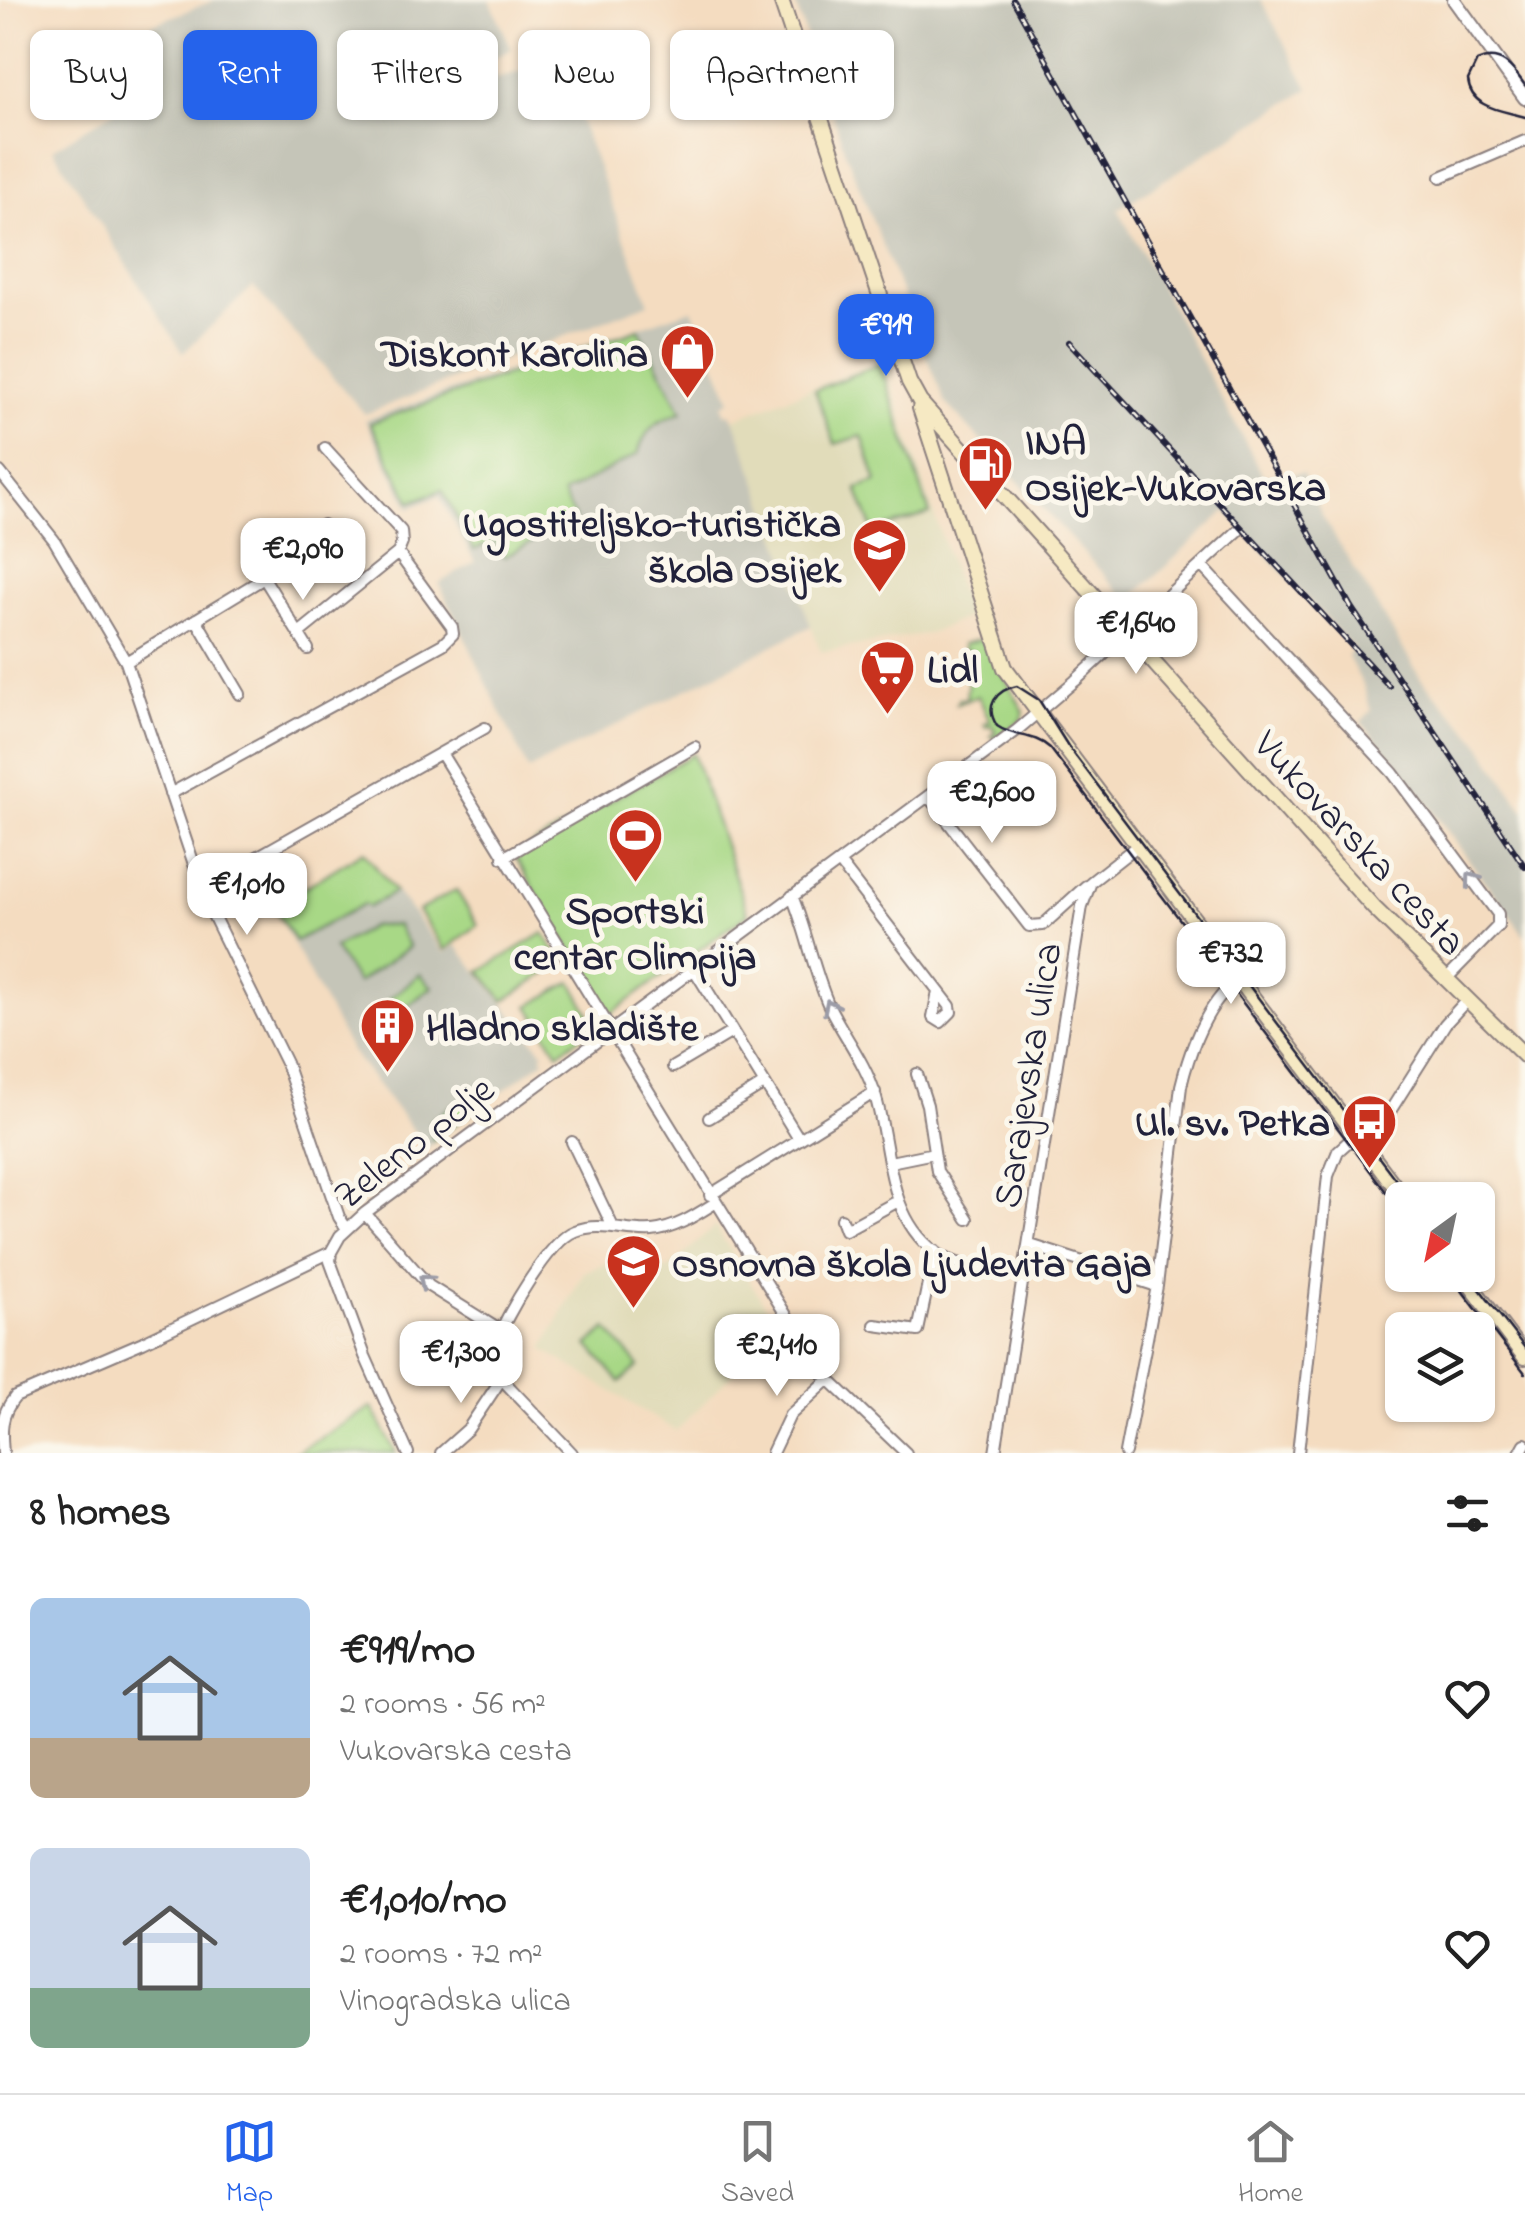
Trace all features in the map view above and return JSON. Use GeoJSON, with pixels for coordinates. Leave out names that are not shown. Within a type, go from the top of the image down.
{"type":"FeatureCollection","features":[{"type":"Feature","properties":{"kind":"main road","name":"Vukovarska cesta"},"geometry":{"type":"LineString","coordinates":[[780,0],[916,396],[1374,908],[1525,1056]]}},
{"type":"Feature","properties":{"kind":"main road"},"geometry":{"type":"LineString","coordinates":[[916,396],[999,656],[1037,714],[1392,1182]]}},
{"type":"Feature","properties":{"kind":"main road"},"geometry":{"type":"LineString","coordinates":[[1475,1292],[1525,1357]]}},
{"type":"Feature","properties":{"kind":"street"},"geometry":{"type":"LineString","coordinates":[[1454,0],[1525,98]]}},
{"type":"Feature","properties":{"kind":"street"},"geometry":{"type":"LineString","coordinates":[[1441,177],[1525,141]]}},
{"type":"Feature","properties":{"kind":"street"},"geometry":{"type":"LineString","coordinates":[[299,633],[398,553],[402,542],[400,532],[325,448]]}},
{"type":"Feature","properties":{"kind":"street"},"geometry":{"type":"LineString","coordinates":[[0,472],[54,540],[126,662],[202,888],[286,1063],[339,1217],[347,1229]]}},
{"type":"Feature","properties":{"kind":"street"},"geometry":{"type":"LineString","coordinates":[[126,662],[264,578],[323,525]]}},
{"type":"Feature","properties":{"kind":"street","name":"Zeleno polje"},"geometry":{"type":"LineString","coordinates":[[3,1453],[0,1425],[11,1401],[331,1252],[347,1229],[365,1213],[1037,714],[1238,531]]}},
{"type":"Feature","properties":{"kind":"street"},"geometry":{"type":"LineString","coordinates":[[170,794],[443,644],[453,634],[452,627],[398,553]]}},
{"type":"Feature","properties":{"kind":"street"},"geometry":{"type":"LineString","coordinates":[[1201,565],[1393,773],[1498,914],[1498,926],[1491,936],[1444,980]]}},
{"type":"Feature","properties":{"kind":"street"},"geometry":{"type":"LineString","coordinates":[[264,578],[308,649]]}},
{"type":"Feature","properties":{"kind":"street"},"geometry":{"type":"LineString","coordinates":[[196,619],[240,694]]}},
{"type":"Feature","properties":{"kind":"street"},"geometry":{"type":"LineString","coordinates":[[202,888],[485,728]]}},
{"type":"Feature","properties":{"kind":"street"},"geometry":{"type":"LineString","coordinates":[[502,858],[695,747]]}},
{"type":"Feature","properties":{"kind":"street"},"geometry":{"type":"LineString","coordinates":[[441,753],[502,858],[828,1380],[906,1453]]}},
{"type":"Feature","properties":{"kind":"street"},"geometry":{"type":"LineString","coordinates":[[928,796],[1032,927],[1043,924],[1137,846]]}},
{"type":"Feature","properties":{"kind":"street"},"geometry":{"type":"LineString","coordinates":[[838,862],[938,991]]}},
{"type":"Feature","properties":{"kind":"street","name":"Sarajevska ulica"},"geometry":{"type":"LineString","coordinates":[[995,1453],[1082,906],[1091,882]]}},
{"type":"Feature","properties":{"kind":"street"},"geometry":{"type":"LineString","coordinates":[[792,896],[811,963],[875,1092],[898,1201],[911,1225],[935,1252],[957,1262],[1023,1276]]}},
{"type":"Feature","properties":{"kind":"street"},"geometry":{"type":"LineString","coordinates":[[694,969],[799,1139]]}},
{"type":"Feature","properties":{"kind":"street"},"geometry":{"type":"LineString","coordinates":[[1125,1453],[1157,1286],[1184,1072],[1219,998],[1238,980]]}},
{"type":"Feature","properties":{"kind":"street"},"geometry":{"type":"LineString","coordinates":[[1298,1453],[1328,1176],[1338,1152],[1375,1135],[1445,1024],[1466,1001]]}},
{"type":"Feature","properties":{"kind":"street"},"geometry":{"type":"LineString","coordinates":[[674,1067],[732,1032]]}},
{"type":"Feature","properties":{"kind":"street"},"geometry":{"type":"LineString","coordinates":[[918,1074],[937,1171],[968,1219]]}},
{"type":"Feature","properties":{"kind":"street"},"geometry":{"type":"LineString","coordinates":[[710,1118],[764,1084]]}},
{"type":"Feature","properties":{"kind":"street"},"geometry":{"type":"LineString","coordinates":[[572,1453],[500,1381],[493,1364],[501,1331],[550,1252],[564,1237],[582,1229],[657,1231],[689,1219],[799,1139],[875,1092]]}},
{"type":"Feature","properties":{"kind":"street"},"geometry":{"type":"LineString","coordinates":[[572,1142],[612,1227]]}},
{"type":"Feature","properties":{"kind":"street"},"geometry":{"type":"LineString","coordinates":[[890,1162],[934,1153]]}},
{"type":"Feature","properties":{"kind":"street"},"geometry":{"type":"LineString","coordinates":[[841,1219],[845,1230],[898,1201]]}},
{"type":"Feature","properties":{"kind":"street"},"geometry":{"type":"LineString","coordinates":[[365,1213],[429,1286],[501,1331]]}},
{"type":"Feature","properties":{"kind":"street"},"geometry":{"type":"LineString","coordinates":[[1030,1245],[1157,1286]]}},
{"type":"Feature","properties":{"kind":"street"},"geometry":{"type":"LineString","coordinates":[[331,1252],[330,1261],[365,1356],[408,1453]]}},
{"type":"Feature","properties":{"kind":"street"},"geometry":{"type":"LineString","coordinates":[[876,1325],[918,1331],[935,1252]]}},
{"type":"Feature","properties":{"kind":"street"},"geometry":{"type":"LineString","coordinates":[[772,1453],[790,1415],[828,1380]]}},
{"type":"Feature","properties":{"kind":"street"},"geometry":{"type":"LineString","coordinates":[[441,1453],[468,1430],[500,1381]]}},
{"type":"Feature","properties":{"kind":"street"},"geometry":{"type":"LineString","coordinates":[[1520,1453],[1525,1444]]}},
{"type":"Feature","properties":{"kind":"shaded area"},"geometry":{"type":"Polygon","coordinates":[[[215,0],[490,0],[512,49],[498,56],[498,30],[337,30],[337,120],[498,120],[498,79],[518,72],[518,120],[580,120],[649,303],[365,414],[253,286],[183,353],[53,149],[99,120],[163,120],[163,30],[143,28],[215,0]]]}},
{"type":"Feature","properties":{"kind":"shaded area"},"geometry":{"type":"Polygon","coordinates":[[[794,0],[1261,0],[1309,89],[1118,209],[1263,475],[1303,473],[1324,519],[1422,680],[1479,742],[1525,812],[1525,936],[1398,764],[1361,722],[1371,711],[1347,655],[1354,649],[1226,511],[1128,601],[945,402],[835,120],[894,120],[894,30],[804,30],[794,0]]]}},
{"type":"Feature","properties":{"kind":"shaded area"},"geometry":{"type":"Polygon","coordinates":[[[692,309],[731,400],[722,405],[734,419],[811,626],[528,770],[439,583],[475,562],[439,496],[410,508],[365,420],[692,309]]]}},
{"type":"Feature","properties":{"kind":"shaded area"},"geometry":{"type":"Polygon","coordinates":[[[883,360],[968,617],[930,633],[821,652],[734,419],[883,360]]]}},
{"type":"Feature","properties":{"kind":"shaded area"},"geometry":{"type":"Polygon","coordinates":[[[364,851],[444,953],[456,945],[544,1053],[544,1060],[427,1148],[350,1050],[273,907],[364,851]]]}},
{"type":"Feature","properties":{"kind":"shaded area","name":"Osnovna škola Ljudevita Gaja"},"geometry":{"type":"Polygon","coordinates":[[[715,1226],[776,1322],[741,1356],[745,1361],[676,1431],[543,1349],[584,1272],[618,1259],[659,1262],[667,1270],[715,1226]]]}},
{"type":"Feature","properties":{"kind":"green space"},"geometry":{"type":"Polygon","coordinates":[[[639,329],[682,412],[654,426],[638,454],[563,494],[575,519],[504,557],[495,541],[474,550],[442,490],[411,502],[370,423],[639,329]]]}},
{"type":"Feature","properties":{"kind":"green space"},"geometry":{"type":"Polygon","coordinates":[[[880,364],[930,514],[873,531],[857,489],[877,482],[862,436],[835,444],[815,390],[880,364]]]}},
{"type":"Feature","properties":{"kind":"green space"},"geometry":{"type":"Polygon","coordinates":[[[984,639],[1024,712],[1022,720],[996,739],[991,736],[996,733],[992,725],[984,724],[990,721],[978,696],[957,704],[959,699],[966,699],[971,651],[964,650],[963,644],[984,639]]]}},
{"type":"Feature","properties":{"kind":"green space","name":"Sportski centar Olimpija"},"geometry":{"type":"Polygon","coordinates":[[[693,754],[748,914],[609,1015],[514,855],[693,754]]]}},
{"type":"Feature","properties":{"kind":"green space"},"geometry":{"type":"Polygon","coordinates":[[[364,851],[395,892],[295,941],[273,907],[364,851]]]}},
{"type":"Feature","properties":{"kind":"green space"},"geometry":{"type":"Polygon","coordinates":[[[456,890],[478,925],[445,950],[418,911],[456,890]]]}},
{"type":"Feature","properties":{"kind":"green space"},"geometry":{"type":"Polygon","coordinates":[[[397,925],[409,947],[357,983],[334,948],[372,926],[397,925]]]}},
{"type":"Feature","properties":{"kind":"green space"},"geometry":{"type":"Polygon","coordinates":[[[544,933],[562,963],[504,1001],[480,971],[544,933]]]}},
{"type":"Feature","properties":{"kind":"green space"},"geometry":{"type":"Polygon","coordinates":[[[420,974],[432,987],[393,1017],[383,1004],[420,974]]]}},
{"type":"Feature","properties":{"kind":"green space"},"geometry":{"type":"Polygon","coordinates":[[[572,982],[596,1026],[558,1053],[529,1006],[572,982]]]}},
{"type":"Feature","properties":{"kind":"green space"},"geometry":{"type":"Polygon","coordinates":[[[482,1084],[492,1097],[433,1141],[430,1122],[482,1084]]]}},
{"type":"Feature","properties":{"kind":"green space"},"geometry":{"type":"Polygon","coordinates":[[[607,1329],[639,1366],[620,1382],[588,1345],[607,1329]]]}},
{"type":"Feature","properties":{"kind":"green space"},"geometry":{"type":"Polygon","coordinates":[[[372,1407],[396,1453],[295,1453],[372,1407]]]}},
{"type":"Feature","properties":{"kind":"tram line"},"geometry":{"type":"LineString","coordinates":[[1525,85],[1511,67],[1493,58],[1477,61],[1468,80],[1470,90],[1481,103],[1525,117]]}},
{"type":"Feature","properties":{"kind":"tram line"},"geometry":{"type":"LineString","coordinates":[[1385,1191],[1050,748],[997,726],[992,706],[998,695],[1017,686],[1039,700],[1068,746],[1397,1182]]}},
{"type":"Feature","properties":{"kind":"tram line"},"geometry":{"type":"LineString","coordinates":[[1463,1292],[1525,1373]]}},
{"type":"Feature","properties":{"kind":"tram line"},"geometry":{"type":"LineString","coordinates":[[1482,1292],[1525,1348]]}},
{"type":"Feature","properties":{"kind":"railway"},"geometry":{"type":"LineString","coordinates":[[1013,0],[1351,607],[1525,867]]}},
{"type":"Feature","properties":{"kind":"railway"},"geometry":{"type":"LineString","coordinates":[[1069,342],[1389,686]]}},
{"type":"Feature","properties":{"kind":"place","name":"Diskont Karolina"},"geometry":{"type":"Point","coordinates":[687,401]}},
{"type":"Feature","properties":{"kind":"place","name":"INA Osijek-Vukovarska"},"geometry":{"type":"Point","coordinates":[986,512]}},
{"type":"Feature","properties":{"kind":"place","name":"Ugostiteljsko-turistička škola Osijek"},"geometry":{"type":"Point","coordinates":[880,594]}},
{"type":"Feature","properties":{"kind":"place","name":"Lidl"},"geometry":{"type":"Point","coordinates":[888,717]}},
{"type":"Feature","properties":{"kind":"place","name":"Sportski centar Olimpija"},"geometry":{"type":"Point","coordinates":[635,884]}},
{"type":"Feature","properties":{"kind":"place","name":"Hladno skladište"},"geometry":{"type":"Point","coordinates":[387,1075]}},
{"type":"Feature","properties":{"kind":"place","name":"Ul. sv. Petka"},"geometry":{"type":"Point","coordinates":[1369,1170]}},
{"type":"Feature","properties":{"kind":"place","name":"Osnovna škola Ljudevita Gaja"},"geometry":{"type":"Point","coordinates":[633,1311]}}]}
